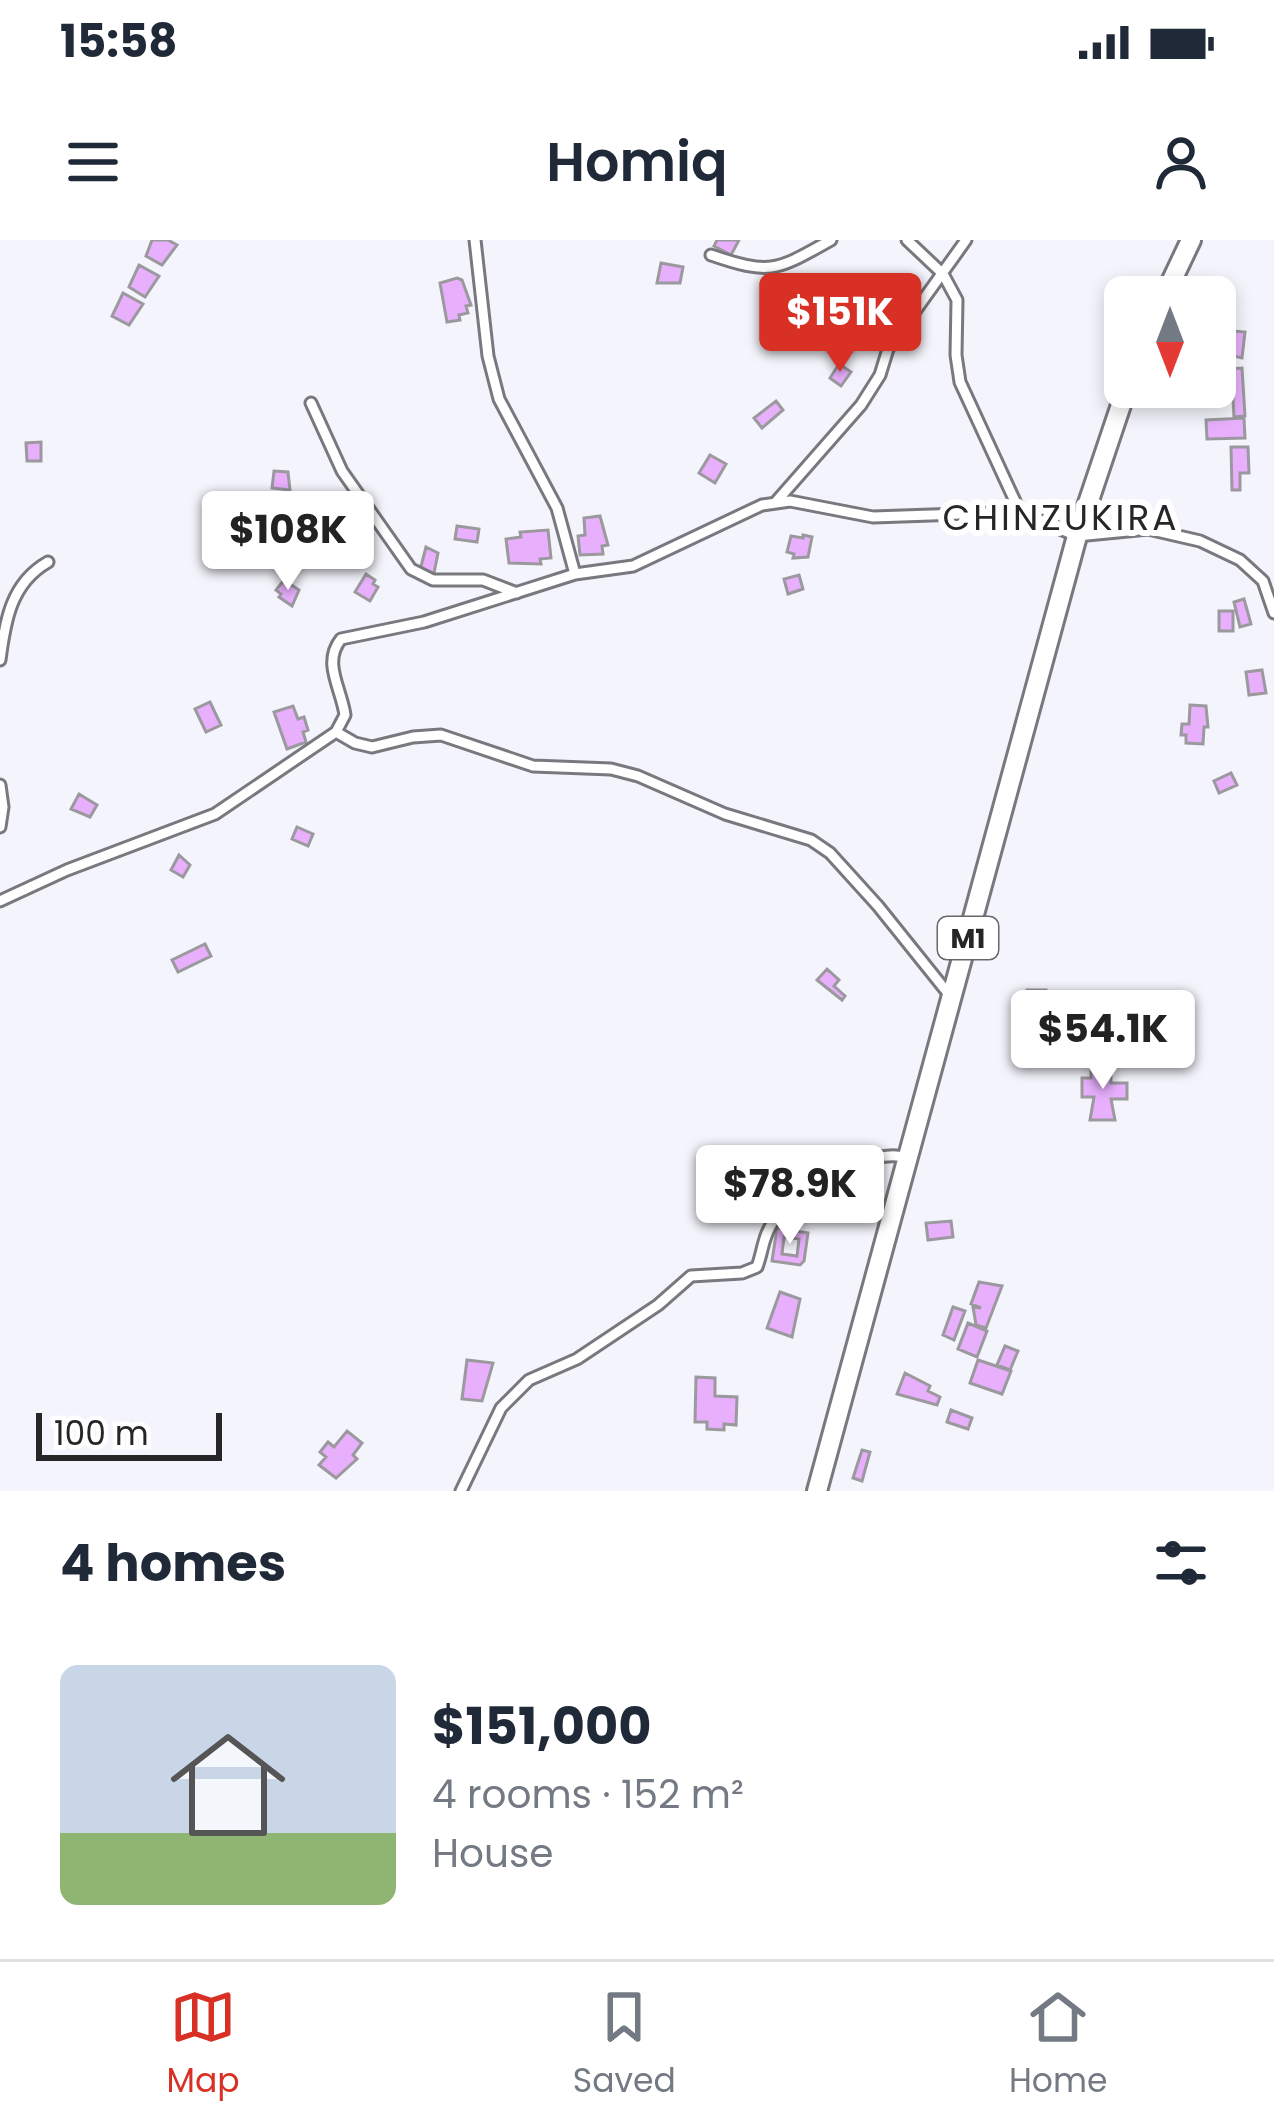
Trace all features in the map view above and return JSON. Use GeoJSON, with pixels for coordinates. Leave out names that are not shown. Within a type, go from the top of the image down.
{"type":"FeatureCollection","features":[{"type":"Feature","properties":{"kind":"highway"},"geometry":{"type":"LineString","coordinates":[[1174,276],[1191,240]]}},
{"type":"Feature","properties":{"kind":"highway","name":"M1"},"geometry":{"type":"LineString","coordinates":[[817,1491],[1077,536],[1119,408]]}},
{"type":"Feature","properties":{"kind":"street"},"geometry":{"type":"LineString","coordinates":[[475,240],[488,356],[499,399],[557,508],[574,574]]}},
{"type":"Feature","properties":{"kind":"street"},"geometry":{"type":"LineString","coordinates":[[711,256],[768,269],[789,264],[831,240]]}},
{"type":"Feature","properties":{"kind":"street"},"geometry":{"type":"LineString","coordinates":[[907,240],[943,274],[957,300],[960,382],[1020,512]]}},
{"type":"Feature","properties":{"kind":"street"},"geometry":{"type":"LineString","coordinates":[[775,502],[860,405],[880,375],[888,349],[966,240]]}},
{"type":"Feature","properties":{"kind":"street"},"geometry":{"type":"LineString","coordinates":[[311,403],[342,471],[411,569],[433,580],[483,580],[517,593]]}},
{"type":"Feature","properties":{"kind":"street"},"geometry":{"type":"LineString","coordinates":[[0,901],[67,870],[215,814],[336,732],[344,706],[330,664],[332,650],[341,639],[424,622],[574,574],[633,566],[775,502],[873,517],[1020,512],[1077,536],[1148,529],[1200,541],[1240,560],[1269,580],[1274,613]]}},
{"type":"Feature","properties":{"kind":"street"},"geometry":{"type":"LineString","coordinates":[[0,660],[12,598],[48,562]]}},
{"type":"Feature","properties":{"kind":"street"},"geometry":{"type":"LineString","coordinates":[[336,732],[371,746],[441,735],[533,766],[610,769],[638,776],[725,814],[811,840],[830,853],[878,906],[952,998]]}},
{"type":"Feature","properties":{"kind":"street"},"geometry":{"type":"LineString","coordinates":[[0,785],[0,827]]}},
{"type":"Feature","properties":{"kind":"street"},"geometry":{"type":"LineString","coordinates":[[461,1491],[501,1408],[529,1380],[577,1359],[658,1305],[692,1276],[742,1273],[758,1267],[772,1223],[806,1189],[838,1172],[880,1159],[897,1154],[908,1158]]}},
{"type":"Feature","properties":{"kind":"building"},"geometry":{"type":"Polygon","coordinates":[[[152,240],[177,245],[162,265],[146,256],[152,240]]]}},
{"type":"Feature","properties":{"kind":"building"},"geometry":{"type":"Polygon","coordinates":[[[717,240],[739,240],[731,255],[714,246],[717,240]]]}},
{"type":"Feature","properties":{"kind":"building"},"geometry":{"type":"Polygon","coordinates":[[[661,263],[683,267],[680,283],[657,283],[661,263]]]}},
{"type":"Feature","properties":{"kind":"building"},"geometry":{"type":"Polygon","coordinates":[[[139,265],[159,276],[145,297],[129,287],[139,265]]]}},
{"type":"Feature","properties":{"kind":"building"},"geometry":{"type":"Polygon","coordinates":[[[457,278],[471,305],[466,306],[468,313],[459,315],[460,320],[447,322],[440,283],[457,278]]]}},
{"type":"Feature","properties":{"kind":"building"},"geometry":{"type":"Polygon","coordinates":[[[123,293],[143,304],[129,325],[112,316],[123,293]]]}},
{"type":"Feature","properties":{"kind":"building"},"geometry":{"type":"Polygon","coordinates":[[[831,308],[840,314],[830,334],[818,326],[831,308]]]}},
{"type":"Feature","properties":{"kind":"building"},"geometry":{"type":"Polygon","coordinates":[[[877,309],[886,316],[868,347],[844,333],[860,316],[868,322],[877,309]]]}},
{"type":"Feature","properties":{"kind":"building"},"geometry":{"type":"Polygon","coordinates":[[[1236,331],[1245,332],[1242,358],[1236,357],[1236,331]]]}},
{"type":"Feature","properties":{"kind":"building"},"geometry":{"type":"Polygon","coordinates":[[[839,364],[851,372],[841,386],[830,378],[839,364]]]}},
{"type":"Feature","properties":{"kind":"building"},"geometry":{"type":"Polygon","coordinates":[[[1236,368],[1242,368],[1245,416],[1234,417],[1236,408],[1236,368]]]}},
{"type":"Feature","properties":{"kind":"building"},"geometry":{"type":"Polygon","coordinates":[[[776,401],[783,410],[762,428],[754,418],[776,401]]]}},
{"type":"Feature","properties":{"kind":"building"},"geometry":{"type":"Polygon","coordinates":[[[1244,418],[1245,438],[1207,439],[1206,420],[1244,418]]]}},
{"type":"Feature","properties":{"kind":"building"},"geometry":{"type":"Polygon","coordinates":[[[41,442],[41,461],[27,461],[26,443],[41,442]]]}},
{"type":"Feature","properties":{"kind":"building"},"geometry":{"type":"Polygon","coordinates":[[[1231,447],[1248,447],[1249,473],[1240,473],[1240,490],[1232,490],[1231,447]]]}},
{"type":"Feature","properties":{"kind":"building"},"geometry":{"type":"Polygon","coordinates":[[[710,455],[726,464],[715,483],[699,473],[710,455]]]}},
{"type":"Feature","properties":{"kind":"building"},"geometry":{"type":"Polygon","coordinates":[[[274,471],[288,472],[290,490],[272,488],[274,471]]]}},
{"type":"Feature","properties":{"kind":"building"},"geometry":{"type":"Polygon","coordinates":[[[600,516],[608,545],[602,546],[603,554],[580,555],[578,536],[585,535],[584,518],[600,516]]]}},
{"type":"Feature","properties":{"kind":"building"},"geometry":{"type":"Polygon","coordinates":[[[457,526],[479,529],[477,542],[455,539],[457,526]]]}},
{"type":"Feature","properties":{"kind":"building"},"geometry":{"type":"Polygon","coordinates":[[[548,530],[551,558],[540,559],[541,564],[509,563],[506,539],[521,537],[520,532],[548,530]]]}},
{"type":"Feature","properties":{"kind":"building"},"geometry":{"type":"Polygon","coordinates":[[[791,536],[812,537],[808,557],[793,558],[787,552],[791,536]]]}},
{"type":"Feature","properties":{"kind":"building"},"geometry":{"type":"Polygon","coordinates":[[[426,547],[438,553],[434,573],[420,570],[426,547]]]}},
{"type":"Feature","properties":{"kind":"building"},"geometry":{"type":"Polygon","coordinates":[[[366,574],[378,587],[370,601],[355,592],[366,574]]]}},
{"type":"Feature","properties":{"kind":"building"},"geometry":{"type":"Polygon","coordinates":[[[799,575],[803,589],[788,594],[784,579],[799,575]]]}},
{"type":"Feature","properties":{"kind":"building"},"geometry":{"type":"Polygon","coordinates":[[[284,580],[299,590],[292,606],[276,590],[284,580]]]}},
{"type":"Feature","properties":{"kind":"building"},"geometry":{"type":"Polygon","coordinates":[[[1244,599],[1251,624],[1240,627],[1234,602],[1244,599]]]}},
{"type":"Feature","properties":{"kind":"building"},"geometry":{"type":"Polygon","coordinates":[[[1219,611],[1233,611],[1233,631],[1219,631],[1219,611]]]}},
{"type":"Feature","properties":{"kind":"building"},"geometry":{"type":"Polygon","coordinates":[[[1262,670],[1266,693],[1249,695],[1246,672],[1262,670]]]}},
{"type":"Feature","properties":{"kind":"building"},"geometry":{"type":"Polygon","coordinates":[[[210,702],[221,725],[206,732],[195,709],[210,702]]]}},
{"type":"Feature","properties":{"kind":"building"},"geometry":{"type":"Polygon","coordinates":[[[1190,705],[1206,706],[1208,727],[1204,727],[1203,744],[1186,743],[1186,735],[1181,735],[1182,724],[1189,724],[1190,705]]]}},
{"type":"Feature","properties":{"kind":"building"},"geometry":{"type":"Polygon","coordinates":[[[293,706],[308,730],[303,732],[306,742],[287,749],[274,712],[293,706]]]}},
{"type":"Feature","properties":{"kind":"building"},"geometry":{"type":"Polygon","coordinates":[[[1231,773],[1237,785],[1219,793],[1214,781],[1231,773]]]}},
{"type":"Feature","properties":{"kind":"building"},"geometry":{"type":"Polygon","coordinates":[[[79,794],[97,805],[90,817],[71,809],[79,794]]]}},
{"type":"Feature","properties":{"kind":"building"},"geometry":{"type":"Polygon","coordinates":[[[297,827],[313,834],[308,846],[292,839],[297,827]]]}},
{"type":"Feature","properties":{"kind":"building"},"geometry":{"type":"Polygon","coordinates":[[[179,855],[190,865],[183,877],[171,870],[179,855]]]}},
{"type":"Feature","properties":{"kind":"building"},"geometry":{"type":"Polygon","coordinates":[[[205,944],[211,956],[178,972],[172,960],[205,944]]]}},
{"type":"Feature","properties":{"kind":"building"},"geometry":{"type":"Polygon","coordinates":[[[827,969],[839,980],[834,986],[845,996],[842,1000],[817,980],[827,969]]]}},
{"type":"Feature","properties":{"kind":"building"},"geometry":{"type":"Polygon","coordinates":[[[1027,990],[1046,990],[1046,1015],[1036,1014],[1036,1002],[1027,1002],[1027,990]]]}},
{"type":"Feature","properties":{"kind":"building"},"geometry":{"type":"Polygon","coordinates":[[[1091,1065],[1111,1065],[1111,1083],[1127,1083],[1127,1099],[1111,1099],[1115,1120],[1090,1120],[1094,1097],[1082,1097],[1082,1078],[1091,1078],[1091,1065]]]}},
{"type":"Feature","properties":{"kind":"building"},"geometry":{"type":"Polygon","coordinates":[[[951,1221],[953,1237],[928,1240],[926,1223],[951,1221]]]}},
{"type":"Feature","properties":{"kind":"building"},"geometry":{"type":"Polygon","coordinates":[[[777,1228],[808,1233],[800,1265],[772,1261],[777,1228]],[[784,1237],[782,1254],[797,1256],[799,1239],[784,1237]]]}},
{"type":"Feature","properties":{"kind":"building"},"geometry":{"type":"Polygon","coordinates":[[[979,1282],[1002,1286],[986,1328],[976,1325],[973,1307],[981,1308],[971,1304],[979,1282]]]}},
{"type":"Feature","properties":{"kind":"building"},"geometry":{"type":"Polygon","coordinates":[[[780,1292],[800,1299],[792,1337],[767,1328],[780,1292]]]}},
{"type":"Feature","properties":{"kind":"building"},"geometry":{"type":"Polygon","coordinates":[[[953,1307],[965,1311],[954,1340],[943,1335],[953,1307]]]}},
{"type":"Feature","properties":{"kind":"building"},"geometry":{"type":"Polygon","coordinates":[[[968,1323],[987,1331],[977,1357],[958,1349],[968,1323]]]}},
{"type":"Feature","properties":{"kind":"building"},"geometry":{"type":"Polygon","coordinates":[[[1005,1346],[1018,1351],[1010,1370],[997,1365],[1005,1346]]]}},
{"type":"Feature","properties":{"kind":"building"},"geometry":{"type":"Polygon","coordinates":[[[467,1360],[493,1363],[482,1401],[462,1399],[467,1360]]]}},
{"type":"Feature","properties":{"kind":"building"},"geometry":{"type":"Polygon","coordinates":[[[978,1360],[1011,1371],[1002,1394],[970,1383],[978,1360]]]}},
{"type":"Feature","properties":{"kind":"building"},"geometry":{"type":"Polygon","coordinates":[[[905,1373],[930,1386],[928,1391],[940,1397],[937,1405],[897,1394],[905,1373]]]}},
{"type":"Feature","properties":{"kind":"building"},"geometry":{"type":"Polygon","coordinates":[[[696,1377],[715,1378],[715,1396],[737,1397],[736,1425],[707,1429],[707,1422],[695,1422],[696,1377]]]}},
{"type":"Feature","properties":{"kind":"building"},"geometry":{"type":"Polygon","coordinates":[[[951,1410],[972,1418],[968,1429],[947,1422],[951,1410]]]}},
{"type":"Feature","properties":{"kind":"building"},"geometry":{"type":"Polygon","coordinates":[[[347,1431],[362,1443],[353,1455],[357,1459],[336,1478],[319,1465],[326,1457],[320,1452],[328,1442],[334,1447],[347,1431]]]}},
{"type":"Feature","properties":{"kind":"building"},"geometry":{"type":"Polygon","coordinates":[[[862,1450],[870,1452],[862,1481],[853,1478],[862,1450]]]}},
{"type":"Feature","properties":{"kind":"district","name":"CHINZUKIRA"},"geometry":{"type":"Point","coordinates":[1061,517]}}]}
